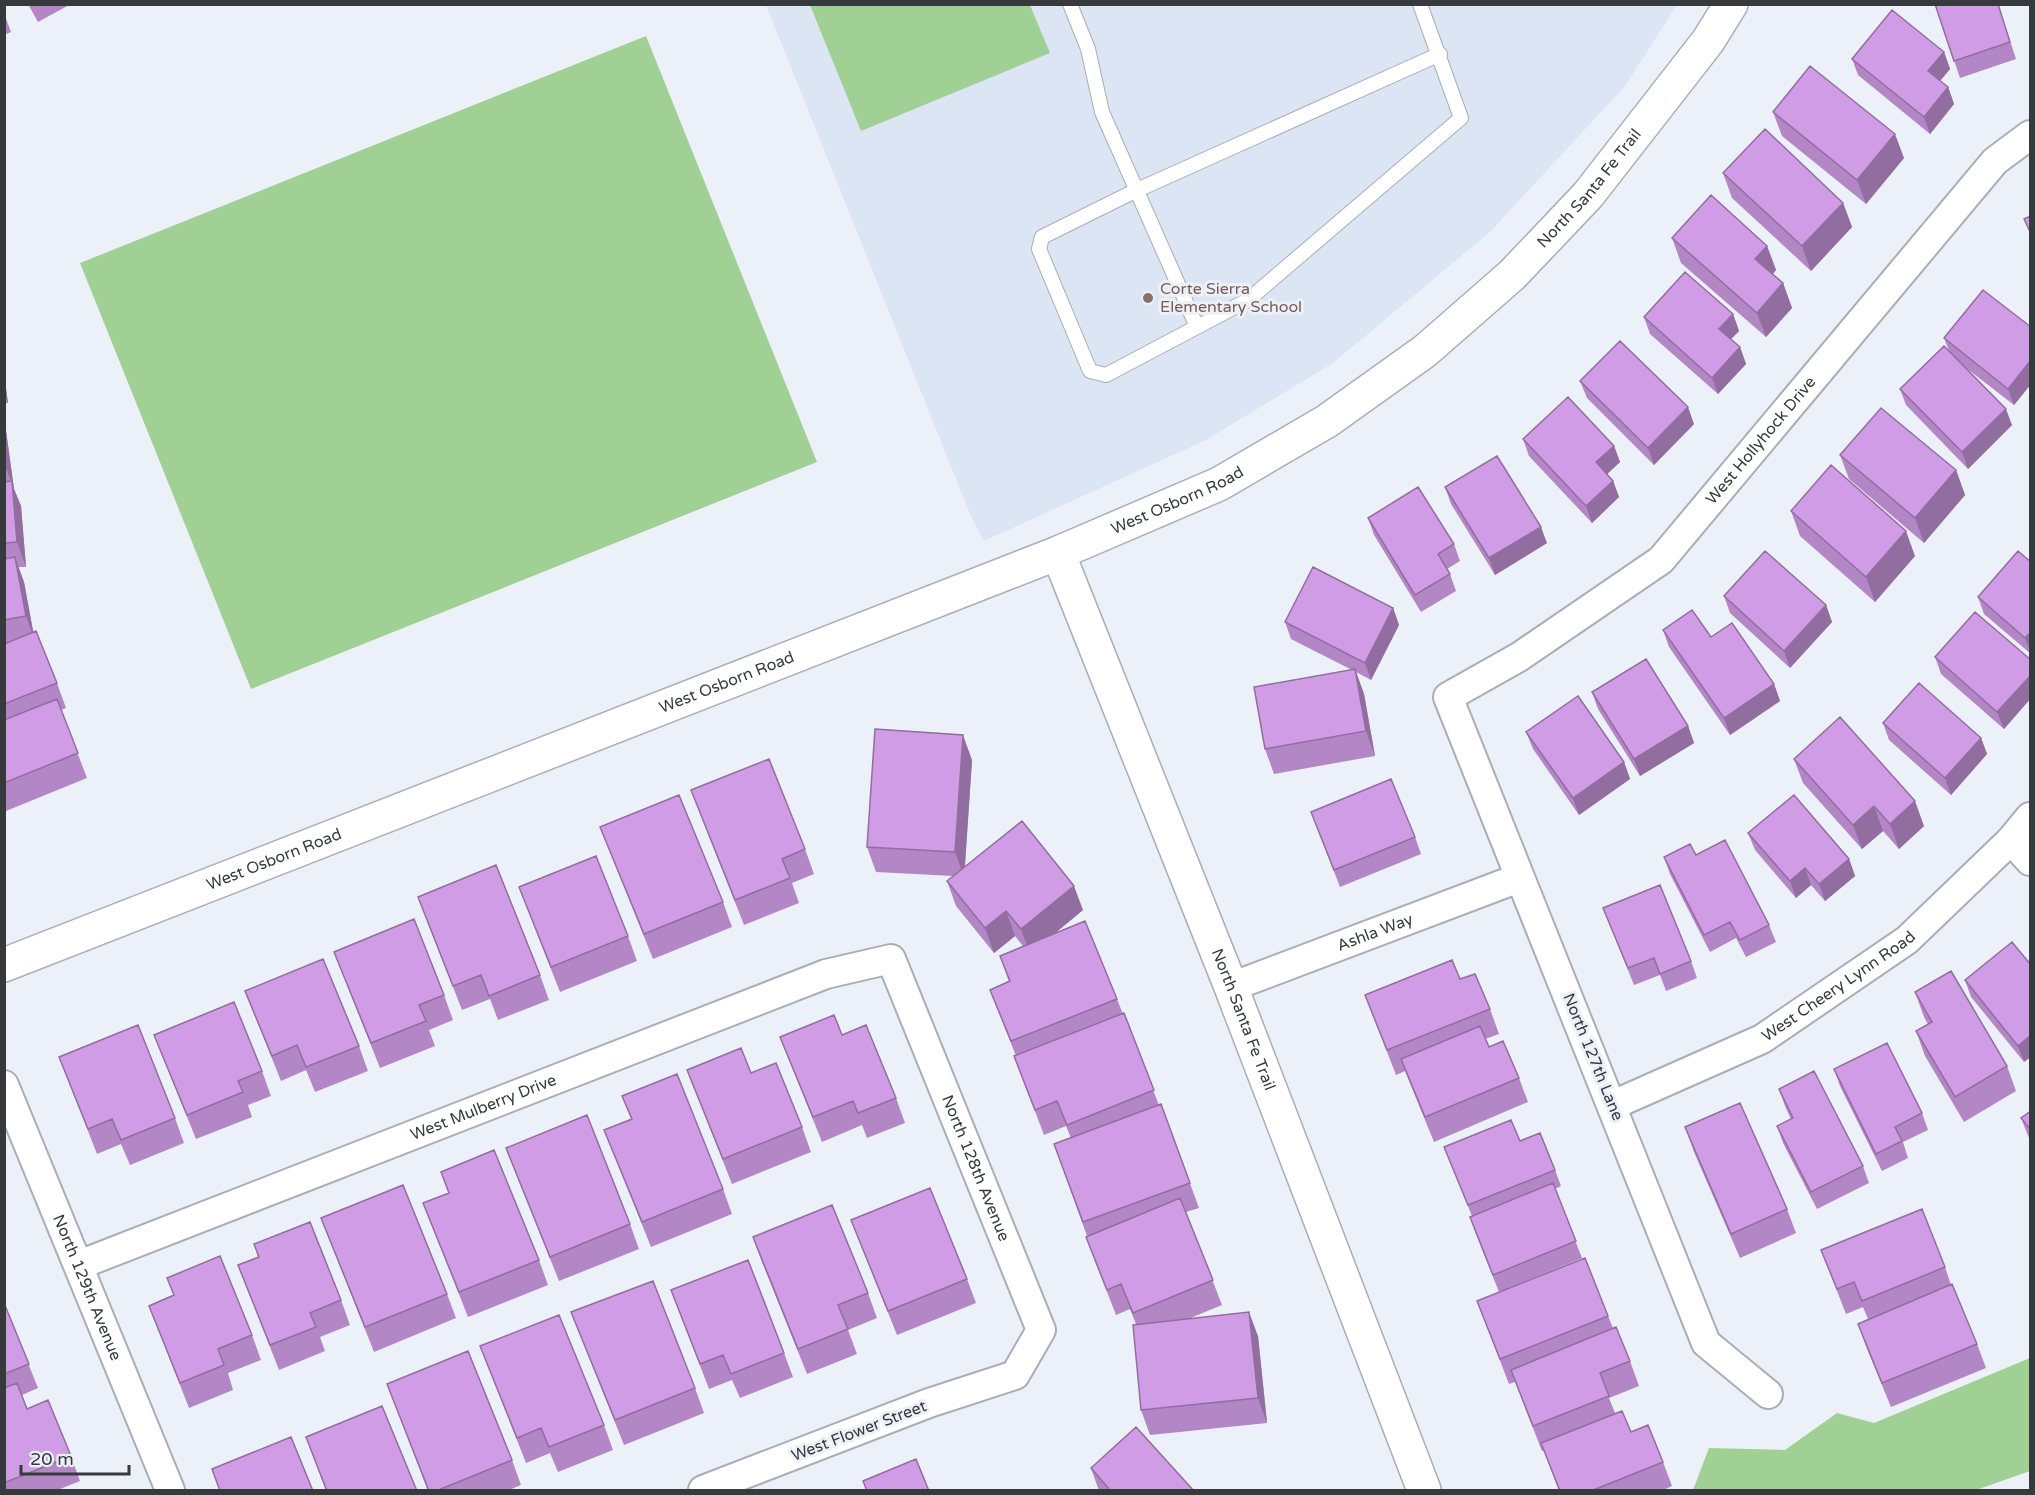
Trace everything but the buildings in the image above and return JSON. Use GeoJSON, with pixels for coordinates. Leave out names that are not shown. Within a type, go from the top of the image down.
{"type":"FeatureCollection","features":[{"type":"Feature","properties":{"kind":"street","name":"North Santa Fe Trail"},"geometry":{"type":"LineString","coordinates":[[1425,351],[1512,275],[1588,195],[1708,41],[1731,4]]}},
{"type":"Feature","properties":{"kind":"street","name":"West Hollyhock Drive"},"geometry":{"type":"LineString","coordinates":[[1448,697],[1519,657],[1661,560],[1995,160],[2031,135]]}},
{"type":"Feature","properties":{"kind":"street","name":"West Osborn Road"},"geometry":{"type":"LineString","coordinates":[[4,965],[1058,553],[1219,484],[1327,421],[1425,351]]}},
{"type":"Feature","properties":{"kind":"street","name":"North Santa Fe Trail"},"geometry":{"type":"LineString","coordinates":[[1058,553],[1231,987],[1424,1491]]}},
{"type":"Feature","properties":{"kind":"street","name":"North 127th Lane"},"geometry":{"type":"LineString","coordinates":[[1448,697],[1519,878],[1613,1105],[1706,1344],[1768,1394]]}},
{"type":"Feature","properties":{"kind":"street","name":"West Cheery Lynn Road"},"geometry":{"type":"LineString","coordinates":[[1613,1105],[1762,1039],[1907,939],[2011,840],[2031,817]]}},
{"type":"Feature","properties":{"kind":"street"},"geometry":{"type":"LineString","coordinates":[[2011,840],[2031,861]]}},
{"type":"Feature","properties":{"kind":"street","name":"Ashla Way"},"geometry":{"type":"LineString","coordinates":[[1231,987],[1519,878]]}},
{"type":"Feature","properties":{"kind":"street","name":"West Mulberry Drive"},"geometry":{"type":"LineString","coordinates":[[79,1265],[815,978],[891,959]]}},
{"type":"Feature","properties":{"kind":"street","name":"North 128th Avenue"},"geometry":{"type":"LineString","coordinates":[[891,959],[1041,1330],[1015,1375]]}},
{"type":"Feature","properties":{"kind":"street","name":"North 129th Avenue"},"geometry":{"type":"LineString","coordinates":[[4,1085],[170,1491]]}},
{"type":"Feature","properties":{"kind":"street","name":"West Flower Street"},"geometry":{"type":"LineString","coordinates":[[703,1491],[929,1403],[1015,1375]]}},
{"type":"Feature","properties":{"kind":"lane"},"geometry":{"type":"LineString","coordinates":[[1070,4],[1088,49],[1101,112],[1197,327]]}},
{"type":"Feature","properties":{"kind":"lane"},"geometry":{"type":"LineString","coordinates":[[1420,4],[1440,54],[1461,118],[1248,300],[1106,375],[1090,371],[1039,249],[1042,237],[1136,191],[1440,54]]}},
{"type":"Feature","properties":{"kind":"shaded area","name":"Corte Sierra Elementary School"},"geometry":{"type":"Polygon","coordinates":[[[766,5],[1677,5],[1625,86],[1490,232],[1333,363],[1206,440],[984,541],[972,519],[766,5]]]}},
{"type":"Feature","properties":{"kind":"green space"},"geometry":{"type":"Polygon","coordinates":[[[810,5],[1030,5],[1050,53],[861,131],[810,5]]]}},
{"type":"Feature","properties":{"kind":"green space"},"geometry":{"type":"Polygon","coordinates":[[[646,36],[817,462],[251,689],[80,263],[646,36]]]}},
{"type":"Feature","properties":{"kind":"green space"},"geometry":{"type":"Polygon","coordinates":[[[2030,1358],[2030,1471],[1976,1490],[1693,1490],[1709,1448],[1785,1450],[1837,1413],[1874,1423],[2030,1358]]]}},
{"type":"Feature","properties":{"kind":"place","name":"Corte Sierra Elementary School"},"geometry":{"type":"Point","coordinates":[1148,298]}}]}
